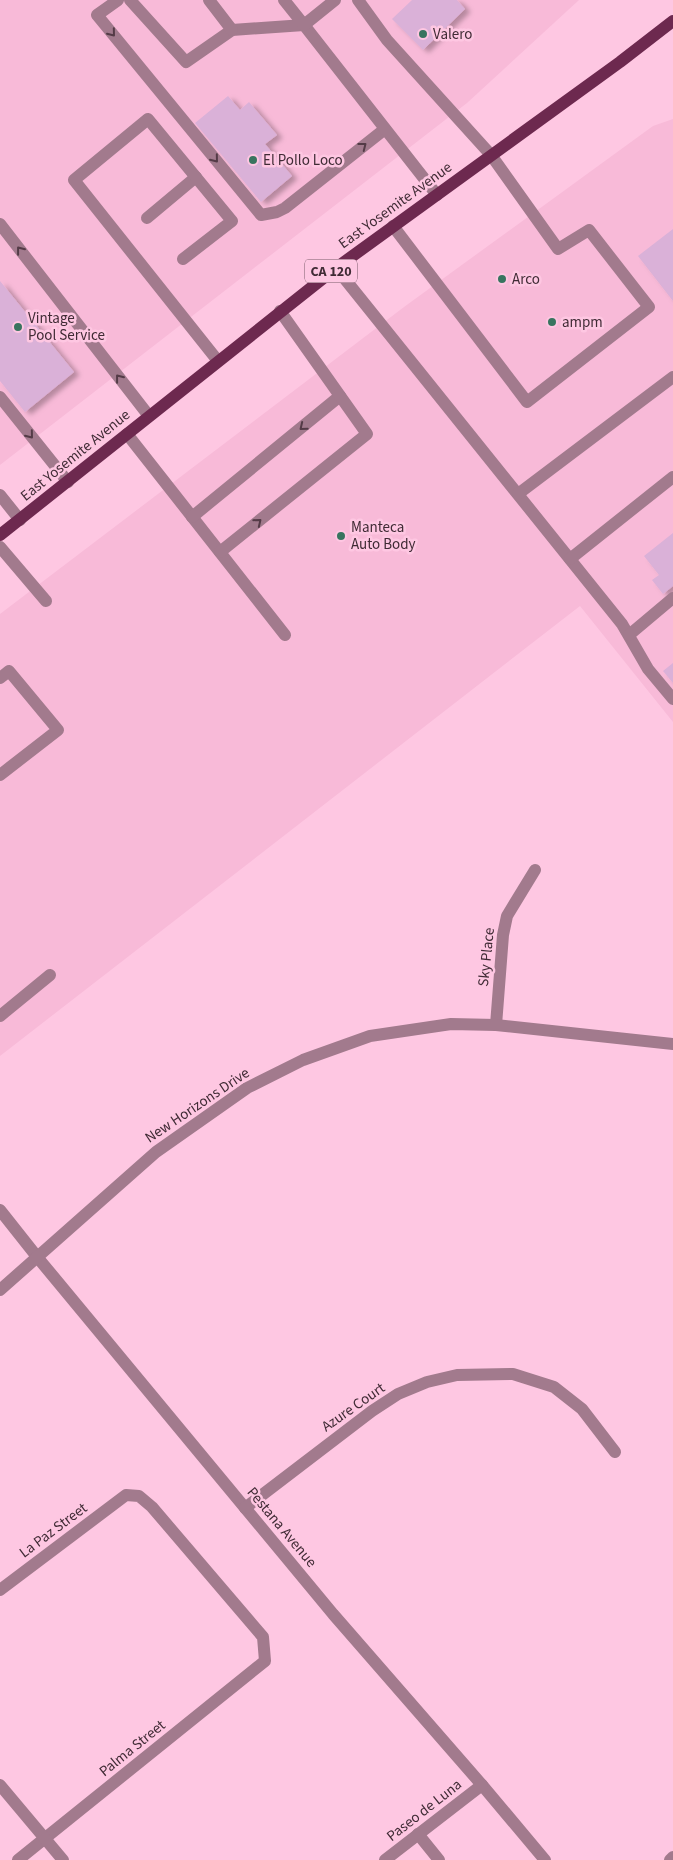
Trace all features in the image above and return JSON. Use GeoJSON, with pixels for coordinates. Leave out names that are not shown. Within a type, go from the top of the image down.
{"type":"FeatureCollection","features":[{"type":"Feature","properties":{"kind":"main road","name":"East Yosemite Avenue"},"geometry":{"type":"LineString","coordinates":[[0,535],[336,268],[620,62],[673,21]]}},
{"type":"Feature","properties":{"kind":"street"},"geometry":{"type":"LineString","coordinates":[[118,0],[97,15],[261,215],[277,212],[285,208],[385,128]]}},
{"type":"Feature","properties":{"kind":"street"},"geometry":{"type":"LineString","coordinates":[[130,0],[186,62],[232,30],[304,25],[335,0]]}},
{"type":"Feature","properties":{"kind":"street"},"geometry":{"type":"LineString","coordinates":[[209,0],[232,30]]}},
{"type":"Feature","properties":{"kind":"street"},"geometry":{"type":"LineString","coordinates":[[284,0],[437,194]]}},
{"type":"Feature","properties":{"kind":"street"},"geometry":{"type":"LineString","coordinates":[[358,0],[388,40],[491,156],[558,249],[589,230],[650,306],[527,402],[393,226]]}},
{"type":"Feature","properties":{"kind":"street"},"geometry":{"type":"LineString","coordinates":[[183,259],[232,221],[148,119],[74,180],[218,362]]}},
{"type":"Feature","properties":{"kind":"street"},"geometry":{"type":"LineString","coordinates":[[147,218],[196,177]]}},
{"type":"Feature","properties":{"kind":"street"},"geometry":{"type":"LineString","coordinates":[[0,224],[149,416]]}},
{"type":"Feature","properties":{"kind":"street"},"geometry":{"type":"LineString","coordinates":[[336,268],[622,624],[648,669],[673,699]]}},
{"type":"Feature","properties":{"kind":"street"},"geometry":{"type":"LineString","coordinates":[[220,552],[367,434],[280,311]]}},
{"type":"Feature","properties":{"kind":"street"},"geometry":{"type":"LineString","coordinates":[[518,494],[673,376]]}},
{"type":"Feature","properties":{"kind":"street"},"geometry":{"type":"LineString","coordinates":[[192,516],[340,396]]}},
{"type":"Feature","properties":{"kind":"street"},"geometry":{"type":"LineString","coordinates":[[0,397],[68,482]]}},
{"type":"Feature","properties":{"kind":"street"},"geometry":{"type":"LineString","coordinates":[[127,434],[286,635]]}},
{"type":"Feature","properties":{"kind":"street"},"geometry":{"type":"LineString","coordinates":[[570,559],[673,477]]}},
{"type":"Feature","properties":{"kind":"street"},"geometry":{"type":"LineString","coordinates":[[0,495],[20,520]]}},
{"type":"Feature","properties":{"kind":"street"},"geometry":{"type":"LineString","coordinates":[[0,546],[46,601]]}},
{"type":"Feature","properties":{"kind":"street"},"geometry":{"type":"LineString","coordinates":[[629,635],[673,598]]}},
{"type":"Feature","properties":{"kind":"street"},"geometry":{"type":"LineString","coordinates":[[0,678],[9,670],[58,730],[0,775]]}},
{"type":"Feature","properties":{"kind":"street","name":"Sky Place"},"geometry":{"type":"LineString","coordinates":[[496,1025],[503,935],[507,916],[535,870]]}},
{"type":"Feature","properties":{"kind":"street"},"geometry":{"type":"LineString","coordinates":[[0,1016],[50,975]]}},
{"type":"Feature","properties":{"kind":"street","name":"New Horizons Drive"},"geometry":{"type":"LineString","coordinates":[[0,1290],[156,1152],[255,1084],[303,1060],[370,1036],[451,1024],[496,1025],[673,1044]]}},
{"type":"Feature","properties":{"kind":"street","name":"Pestana Avenue"},"geometry":{"type":"LineString","coordinates":[[0,1210],[333,1614],[482,1785],[544,1860]]}},
{"type":"Feature","properties":{"kind":"street","name":"Azure Court"},"geometry":{"type":"LineString","coordinates":[[246,1508],[372,1411],[398,1394],[427,1382],[457,1375],[513,1374],[554,1387],[582,1408],[615,1452]]}},
{"type":"Feature","properties":{"kind":"street","name":"La Paz Street"},"geometry":{"type":"LineString","coordinates":[[0,1590],[126,1495],[139,1496],[152,1507],[263,1637],[265,1661]]}},
{"type":"Feature","properties":{"kind":"street","name":"Palma Street"},"geometry":{"type":"LineString","coordinates":[[18,1860],[265,1661]]}},
{"type":"Feature","properties":{"kind":"street"},"geometry":{"type":"LineString","coordinates":[[0,1785],[63,1860]]}},
{"type":"Feature","properties":{"kind":"street","name":"Paseo de Luna"},"geometry":{"type":"LineString","coordinates":[[385,1860],[482,1785]]}},
{"type":"Feature","properties":{"kind":"street"},"geometry":{"type":"LineString","coordinates":[[418,1834],[439,1860]]}},
{"type":"Feature","properties":{"kind":"shaded area"},"geometry":{"type":"Polygon","coordinates":[[[0,0],[579,0],[467,103],[0,465],[0,0]]]}},
{"type":"Feature","properties":{"kind":"shaded area"},"geometry":{"type":"Polygon","coordinates":[[[673,119],[673,722],[580,606],[0,1056],[0,614],[404,307],[653,126],[673,119]]]}},
{"type":"Feature","properties":{"kind":"building","name":"Valero"},"geometry":{"type":"Polygon","coordinates":[[[412,0],[457,0],[465,9],[423,50],[392,19],[412,0]]]}},
{"type":"Feature","properties":{"kind":"building","name":"El Pollo Loco"},"geometry":{"type":"Polygon","coordinates":[[[228,96],[240,110],[249,102],[277,135],[265,144],[292,176],[261,202],[195,123],[228,96]]]}},
{"type":"Feature","properties":{"kind":"building"},"geometry":{"type":"Polygon","coordinates":[[[673,229],[673,301],[638,256],[673,229]]]}},
{"type":"Feature","properties":{"kind":"building","name":"Vintage Pool Service"},"geometry":{"type":"Polygon","coordinates":[[[0,281],[74,372],[25,412],[0,381],[0,281]]]}},
{"type":"Feature","properties":{"kind":"building"},"geometry":{"type":"Polygon","coordinates":[[[673,533],[673,586],[663,594],[652,580],[659,575],[644,556],[673,533]]]}},
{"type":"Feature","properties":{"kind":"building"},"geometry":{"type":"Polygon","coordinates":[[[673,663],[673,683],[663,671],[673,663]]]}},
{"type":"Feature","properties":{"kind":"place","name":"Valero"},"geometry":{"type":"Point","coordinates":[423,34]}},
{"type":"Feature","properties":{"kind":"place","name":"El Pollo Loco"},"geometry":{"type":"Point","coordinates":[253,160]}},
{"type":"Feature","properties":{"kind":"place","name":"Arco"},"geometry":{"type":"Point","coordinates":[502,279]}},
{"type":"Feature","properties":{"kind":"place","name":"ampm"},"geometry":{"type":"Point","coordinates":[552,322]}},
{"type":"Feature","properties":{"kind":"place","name":"Vintage Pool Service"},"geometry":{"type":"Point","coordinates":[18,327]}},
{"type":"Feature","properties":{"kind":"place","name":"Manteca Auto Body"},"geometry":{"type":"Point","coordinates":[341,536]}}]}
